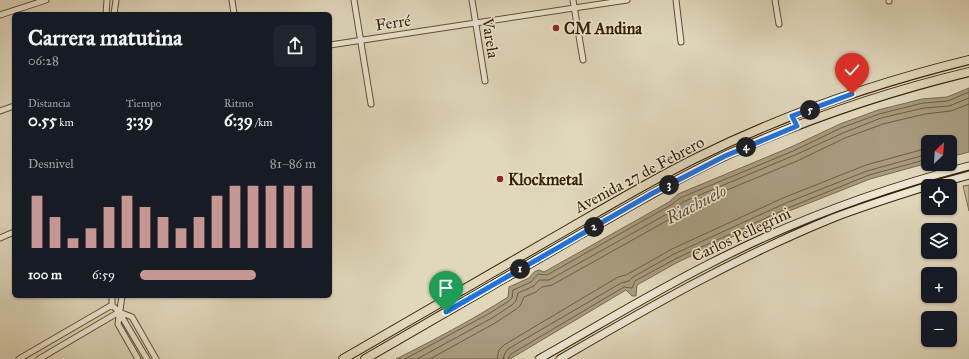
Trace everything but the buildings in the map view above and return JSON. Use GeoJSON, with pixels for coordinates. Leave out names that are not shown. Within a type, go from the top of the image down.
{"type":"FeatureCollection","features":[{"type":"Feature","properties":{"kind":"main road","name":"Avenida 27 de Febrero"},"geometry":{"type":"LineString","coordinates":[[343,359],[632,192],[696,158],[754,131],[792,116],[901,78],[969,60]]}},
{"type":"Feature","properties":{"kind":"main road"},"geometry":{"type":"LineString","coordinates":[[792,116],[797,126],[902,89],[969,72]]}},
{"type":"Feature","properties":{"kind":"main road"},"geometry":{"type":"LineString","coordinates":[[901,78],[902,89]]}},
{"type":"Feature","properties":{"kind":"main road","name":"Avenida 27 de Febrero"},"geometry":{"type":"LineString","coordinates":[[554,249],[653,193],[725,156],[776,134],[784,136],[797,131],[797,126]]}},
{"type":"Feature","properties":{"kind":"main road","name":"Carlos Pellegrini"},"geometry":{"type":"LineString","coordinates":[[539,359],[700,268],[761,239],[833,208],[888,189],[969,166]]}},
{"type":"Feature","properties":{"kind":"main road","name":"Carlos Pellegrini"},"geometry":{"type":"LineString","coordinates":[[954,179],[969,175]]}},
{"type":"Feature","properties":{"kind":"main road","name":"Carlos Pellegrini"},"geometry":{"type":"LineString","coordinates":[[560,359],[641,312],[732,263],[835,217],[921,189]]}},
{"type":"Feature","properties":{"kind":"main road"},"geometry":{"type":"LineString","coordinates":[[365,359],[527,265],[536,266],[555,255],[556,252],[549,240]]}},
{"type":"Feature","properties":{"kind":"street"},"geometry":{"type":"LineString","coordinates":[[0,15],[46,0]]}},
{"type":"Feature","properties":{"kind":"street"},"geometry":{"type":"LineString","coordinates":[[106,12],[107,0]]}},
{"type":"Feature","properties":{"kind":"street"},"geometry":{"type":"LineString","coordinates":[[114,12],[116,0]]}},
{"type":"Feature","properties":{"kind":"street"},"geometry":{"type":"LineString","coordinates":[[232,0],[234,12]]}},
{"type":"Feature","properties":{"kind":"street"},"geometry":{"type":"LineString","coordinates":[[354,0],[371,104]]}},
{"type":"Feature","properties":{"kind":"street","name":"Varela"},"geometry":{"type":"LineString","coordinates":[[472,0],[485,81]]}},
{"type":"Feature","properties":{"kind":"street"},"geometry":{"type":"LineString","coordinates":[[573,0],[583,60]]}},
{"type":"Feature","properties":{"kind":"street","name":"Ferré"},"geometry":{"type":"LineString","coordinates":[[332,45],[627,0]]}},
{"type":"Feature","properties":{"kind":"street"},"geometry":{"type":"LineString","coordinates":[[676,0],[681,42]]}},
{"type":"Feature","properties":{"kind":"street"},"geometry":{"type":"LineString","coordinates":[[775,0],[779,24]]}},
{"type":"Feature","properties":{"kind":"street"},"geometry":{"type":"LineString","coordinates":[[0,111],[12,107]]}},
{"type":"Feature","properties":{"kind":"street"},"geometry":{"type":"LineString","coordinates":[[0,238],[12,233]]}},
{"type":"Feature","properties":{"kind":"street"},"geometry":{"type":"LineString","coordinates":[[112,298],[112,305],[119,312],[147,359]]}},
{"type":"Feature","properties":{"kind":"street"},"geometry":{"type":"LineString","coordinates":[[122,298],[118,324],[138,359]]}},
{"type":"Feature","properties":{"kind":"street"},"geometry":{"type":"LineString","coordinates":[[18,359],[112,305]]}},
{"type":"Feature","properties":{"kind":"street"},"geometry":{"type":"LineString","coordinates":[[39,359],[119,312]]}},
{"type":"Feature","properties":{"kind":"street"},"geometry":{"type":"LineString","coordinates":[[119,312],[132,317],[156,359]]}},
{"type":"Feature","properties":{"kind":"green space"},"geometry":{"type":"Polygon","coordinates":[[[969,185],[969,211],[963,186],[969,185]]]}},
{"type":"Feature","properties":{"kind":"water","name":"Riachuelo"},"geometry":{"type":"Polygon","coordinates":[[[969,88],[969,152],[957,155],[957,135],[921,135],[921,165],[870,179],[789,211],[678,262],[637,285],[636,296],[632,296],[626,290],[510,359],[396,359],[453,330],[508,297],[509,287],[529,278],[534,272],[539,270],[544,272],[669,202],[678,194],[791,147],[840,124],[878,110],[922,99],[947,97],[969,88]]]}},
{"type":"Feature","properties":{"kind":"place","name":"CM Andina"},"geometry":{"type":"Point","coordinates":[556,28]}},
{"type":"Feature","properties":{"kind":"place","name":"Klockmetal"},"geometry":{"type":"Point","coordinates":[500,179]}},
{"type":"Feature","properties":{"kind":"route"},"geometry":{"type":"LineString","coordinates":[[446,312],[653,193],[725,156],[797,126],[792,116],[852,94]]}}]}
